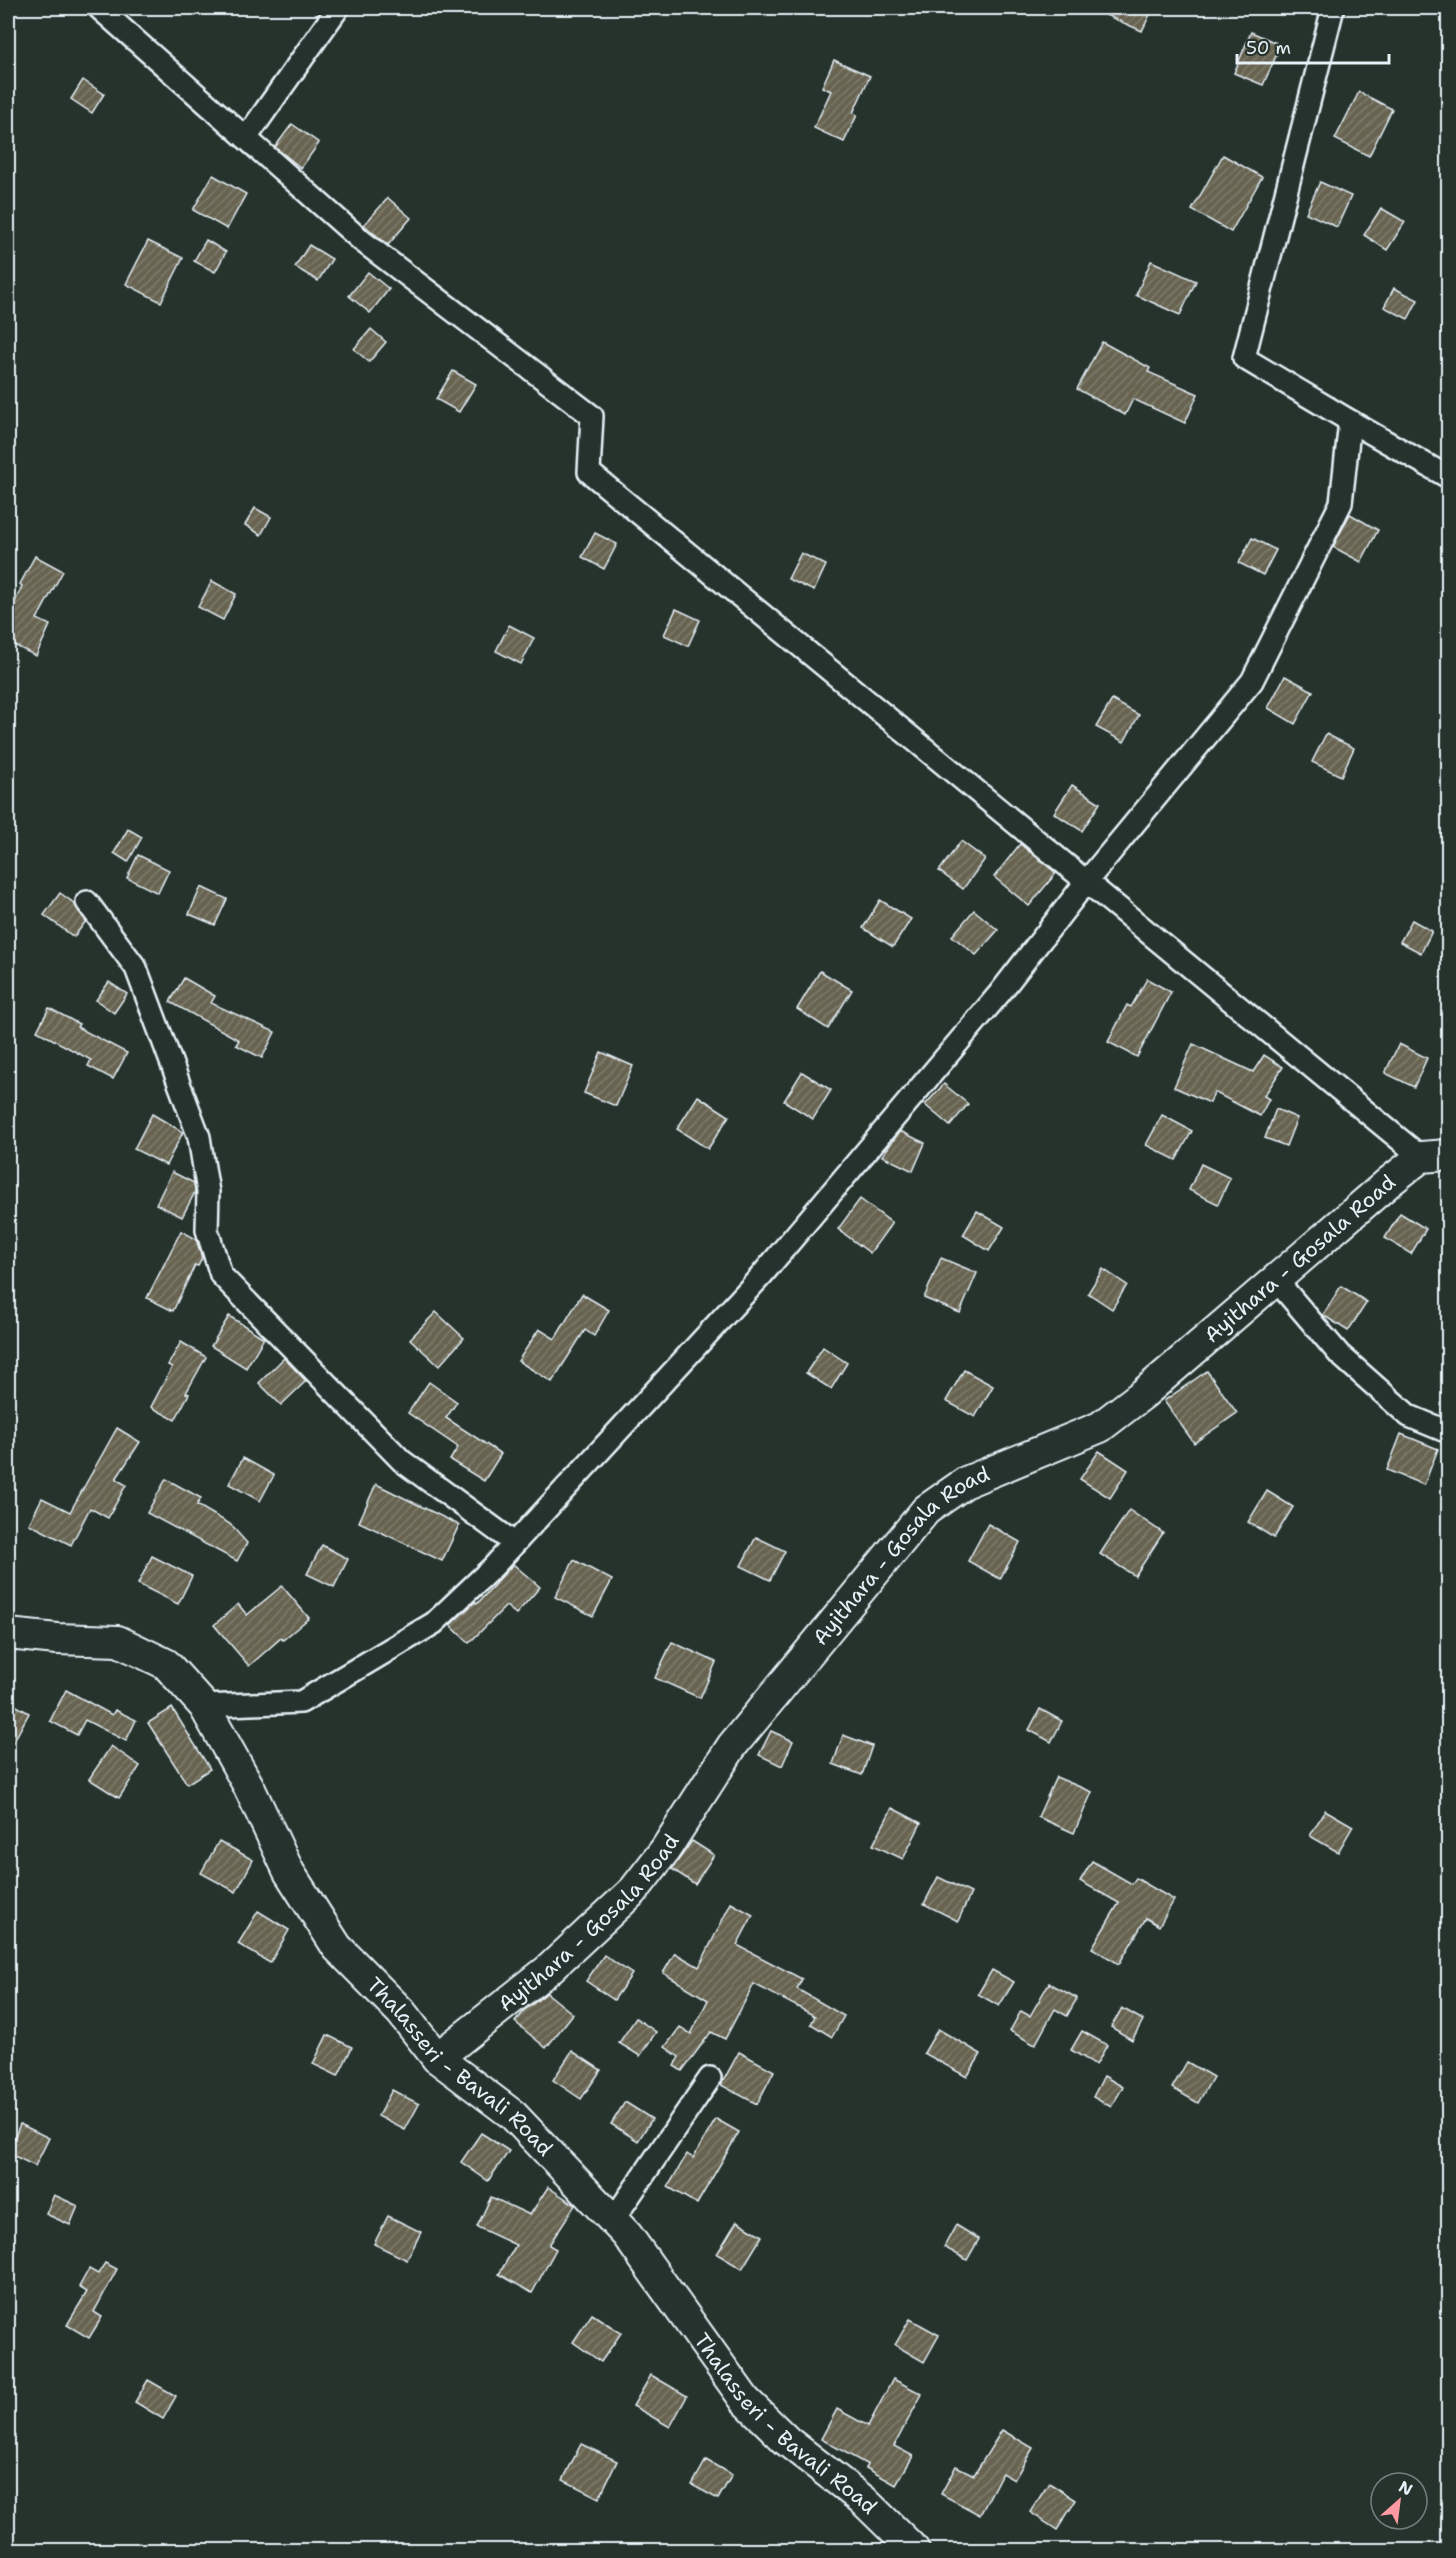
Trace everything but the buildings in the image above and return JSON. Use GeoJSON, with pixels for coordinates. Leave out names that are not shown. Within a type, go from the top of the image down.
{"type":"FeatureCollection","features":[{"type":"Feature","properties":{"kind":"main road","name":"Ayithara - Gosala Road"},"geometry":{"type":"LineString","coordinates":[[437,2058],[548,1970],[633,1890],[665,1850],[732,1746],[926,1510],[966,1482],[1100,1427],[1143,1394],[1389,1182],[1435,1156]]}},
{"type":"Feature","properties":{"kind":"main road","name":"Thalasseri - Bavali Road"},"geometry":{"type":"LineString","coordinates":[[8,1634],[118,1641],[166,1664],[204,1706],[248,1785],[289,1872],[338,1947],[401,2012],[437,2058],[513,2115],[627,2235],[745,2400],[787,2440],[864,2500],[914,2550]]}},
{"type":"Feature","properties":{"kind":"street"},"geometry":{"type":"LineString","coordinates":[[99,8],[362,241],[592,416],[589,472],[1086,882],[1435,1156]]}},
{"type":"Feature","properties":{"kind":"street"},"geometry":{"type":"LineString","coordinates":[[246,138],[338,8]]}},
{"type":"Feature","properties":{"kind":"street"},"geometry":{"type":"LineString","coordinates":[[1333,8],[1244,358],[1449,477]]}},
{"type":"Feature","properties":{"kind":"street"},"geometry":{"type":"LineString","coordinates":[[204,1706],[301,1702],[434,1623],[514,1543],[761,1276],[999,994],[1086,882],[1252,681],[1341,503],[1350,421]]}},
{"type":"Feature","properties":{"kind":"street"},"geometry":{"type":"LineString","coordinates":[[87,902],[136,968],[199,1137],[208,1192],[207,1230],[221,1275],[402,1461],[514,1543]]}},
{"type":"Feature","properties":{"kind":"street"},"geometry":{"type":"LineString","coordinates":[[1276,1280],[1340,1354],[1409,1416],[1449,1432]]}},
{"type":"Feature","properties":{"kind":"street"},"geometry":{"type":"LineString","coordinates":[[613,2220],[710,2078]]}}]}
